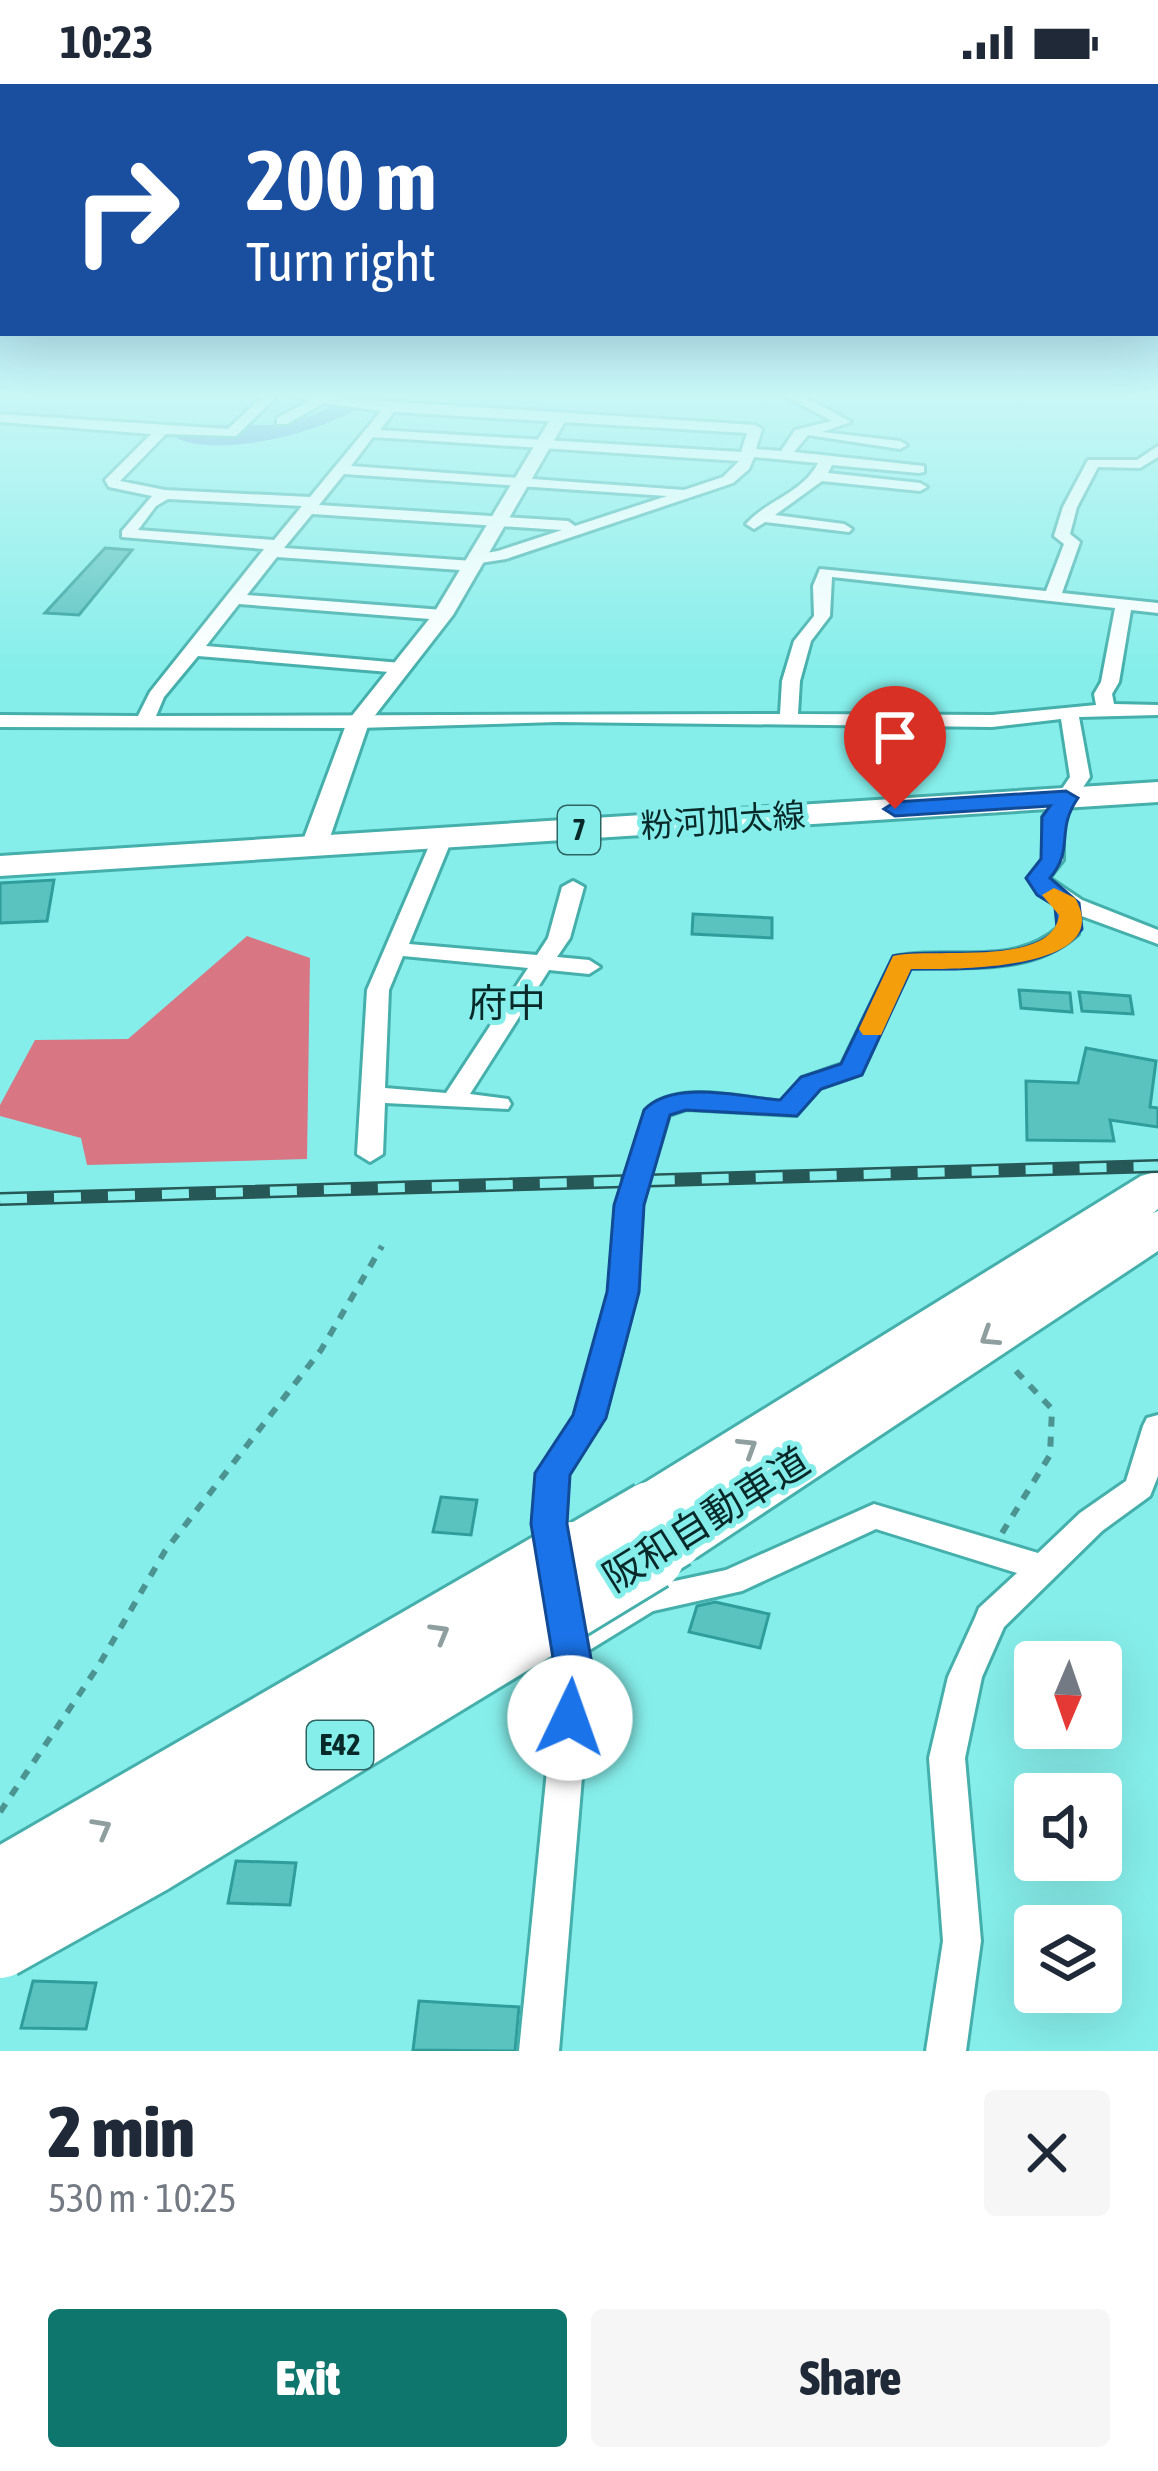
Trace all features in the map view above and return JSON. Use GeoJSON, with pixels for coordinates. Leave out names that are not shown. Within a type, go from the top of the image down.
{"type":"FeatureCollection","features":[{"type":"Feature","properties":{"kind":"highway","name":"阪和自動車道"},"geometry":{"type":"LineString","coordinates":[[0,1944],[152,1859],[1156,1202]]}},
{"type":"Feature","properties":{"kind":"highway","name":"阪和自動車道"},"geometry":{"type":"LineString","coordinates":[[0,1884],[663,1524]]}},
{"type":"Feature","properties":{"kind":"main road","name":"粉河加太線"},"geometry":{"type":"LineString","coordinates":[[0,866],[1158,792]]}},
{"type":"Feature","properties":{"kind":"street"},"geometry":{"type":"LineString","coordinates":[[122,487],[583,527]]}},
{"type":"Feature","properties":{"kind":"street"},"geometry":{"type":"LineString","coordinates":[[146,718],[156,696],[325,487]]}},
{"type":"Feature","properties":{"kind":"street"},"geometry":{"type":"LineString","coordinates":[[314,846],[358,722],[443,615],[520,487]]}},
{"type":"Feature","properties":{"kind":"street"},"geometry":{"type":"LineString","coordinates":[[597,487],[694,493]]}},
{"type":"Feature","properties":{"kind":"street"},"geometry":{"type":"LineString","coordinates":[[165,494],[127,534],[477,562],[710,487]]}},
{"type":"Feature","properties":{"kind":"street"},"geometry":{"type":"LineString","coordinates":[[807,487],[757,520],[844,529]]}},
{"type":"Feature","properties":{"kind":"street"},"geometry":{"type":"LineString","coordinates":[[874,487],[917,495],[920,487]]}},
{"type":"Feature","properties":{"kind":"street"},"geometry":{"type":"LineString","coordinates":[[1053,595],[1072,542],[1063,536],[1081,487]]}},
{"type":"Feature","properties":{"kind":"street"},"geometry":{"type":"LineString","coordinates":[[789,719],[791,681],[803,641],[822,616],[821,586],[826,572],[1158,608]]}},
{"type":"Feature","properties":{"kind":"street"},"geometry":{"type":"LineString","coordinates":[[234,599],[443,615]]}},
{"type":"Feature","properties":{"kind":"street"},"geometry":{"type":"LineString","coordinates":[[1106,709],[1103,694],[1110,682],[1124,605]]}},
{"type":"Feature","properties":{"kind":"street"},"geometry":{"type":"LineString","coordinates":[[194,650],[401,668]]}},
{"type":"Feature","properties":{"kind":"street"},"geometry":{"type":"LineString","coordinates":[[0,721],[556,717],[992,722],[1106,709],[1158,710]]}},
{"type":"Feature","properties":{"kind":"street"},"geometry":{"type":"LineString","coordinates":[[1070,716],[1080,777],[1053,817],[1053,860],[1038,878],[1045,890],[1067,903],[1158,937]]}},
{"type":"Feature","properties":{"kind":"street"},"geometry":{"type":"LineString","coordinates":[[370,1154],[378,990],[442,839]]}},
{"type":"Feature","properties":{"kind":"street"},"geometry":{"type":"LineString","coordinates":[[453,1101],[559,938],[573,887]]}},
{"type":"Feature","properties":{"kind":"street"},"geometry":{"type":"LineString","coordinates":[[539,2051],[574,1670],[549,1524],[553,1473],[590,1418],[623,1292],[629,1205],[658,1110],[685,1101],[787,1110],[811,1083],[853,1070],[902,962],[983,962],[1058,944],[1070,929],[1067,903]]}},
{"type":"Feature","properties":{"kind":"street"},"geometry":{"type":"LineString","coordinates":[[395,949],[589,967]]}},
{"type":"Feature","properties":{"kind":"street"},"geometry":{"type":"LineString","coordinates":[[373,1095],[499,1104]]}},
{"type":"Feature","properties":{"kind":"street"},"geometry":{"type":"LineString","coordinates":[[946,2051],[962,1941],[947,1758],[965,1677],[991,1618],[1091,1522],[1139,1488],[1158,1426]]}},
{"type":"Feature","properties":{"kind":"street"},"geometry":{"type":"LineString","coordinates":[[0,1974],[645,1599],[731,1582],[874,1516],[1044,1568]]}},
{"type":"Feature","properties":{"kind":"path"},"geometry":{"type":"LineString","coordinates":[[0,1812],[99,1665],[165,1551],[321,1350],[382,1246]]}},
{"type":"Feature","properties":{"kind":"path"},"geometry":{"type":"LineString","coordinates":[[990,1550],[1050,1455],[1052,1408],[1014,1369]]}},
{"type":"Feature","properties":{"kind":"shaded area"},"geometry":{"type":"Polygon","coordinates":[[[247,936],[310,958],[307,1159],[87,1165],[81,1138],[0,1116],[0,1105],[35,1040],[128,1039],[247,936]]]}},
{"type":"Feature","properties":{"kind":"building"},"geometry":{"type":"Polygon","coordinates":[[[105,548],[132,550],[79,615],[45,613],[105,548]]]}},
{"type":"Feature","properties":{"kind":"building"},"geometry":{"type":"Polygon","coordinates":[[[54,880],[47,921],[0,923],[0,883],[54,880]]]}},
{"type":"Feature","properties":{"kind":"building"},"geometry":{"type":"Polygon","coordinates":[[[693,914],[772,918],[772,938],[692,934],[693,914]]]}},
{"type":"Feature","properties":{"kind":"building"},"geometry":{"type":"Polygon","coordinates":[[[1019,990],[1070,993],[1072,1012],[1021,1008],[1019,990]]]}},
{"type":"Feature","properties":{"kind":"building"},"geometry":{"type":"Polygon","coordinates":[[[1079,992],[1130,996],[1133,1014],[1082,1011],[1079,992]]]}},
{"type":"Feature","properties":{"kind":"building"},"geometry":{"type":"Polygon","coordinates":[[[1086,1048],[1156,1061],[1150,1107],[1158,1108],[1158,1127],[1110,1120],[1114,1141],[1027,1140],[1026,1081],[1078,1083],[1086,1048]]]}},
{"type":"Feature","properties":{"kind":"building"},"geometry":{"type":"Polygon","coordinates":[[[441,1497],[477,1500],[471,1535],[433,1532],[441,1497]]]}},
{"type":"Feature","properties":{"kind":"building"},"geometry":{"type":"Polygon","coordinates":[[[715,1602],[769,1614],[760,1648],[689,1632],[697,1606],[715,1602]]]}},
{"type":"Feature","properties":{"kind":"building"},"geometry":{"type":"Polygon","coordinates":[[[236,1861],[296,1863],[290,1905],[228,1903],[236,1861]]]}},
{"type":"Feature","properties":{"kind":"building"},"geometry":{"type":"Polygon","coordinates":[[[33,1981],[96,1983],[86,2029],[21,2028],[33,1981]]]}},
{"type":"Feature","properties":{"kind":"building"},"geometry":{"type":"Polygon","coordinates":[[[419,2001],[519,2007],[515,2051],[413,2050],[419,2001]]]}},
{"type":"Feature","properties":{"kind":"railway"},"geometry":{"type":"LineString","coordinates":[[0,1199],[1158,1166]]}},
{"type":"Feature","properties":{"kind":"slow traffic"},"geometry":{"type":"LineString","coordinates":[[872,1029],[902,962],[983,962],[1058,944],[1070,929],[1071,915],[1067,903],[1054,895]]}},
{"type":"Feature","properties":{"kind":"district","name":"府中"},"geometry":{"type":"Point","coordinates":[507,1003]}},
{"type":"Feature","properties":{"kind":"route"},"geometry":{"type":"LineString","coordinates":[[570,1718],[574,1670],[549,1524],[553,1473],[590,1418],[623,1292],[629,1205],[658,1110],[685,1101],[787,1110],[811,1083],[853,1070],[902,962],[983,962],[1058,944],[1070,929],[1067,903],[1045,890],[1038,878],[1053,860],[1053,817],[1066,798],[895,809]]}}]}
